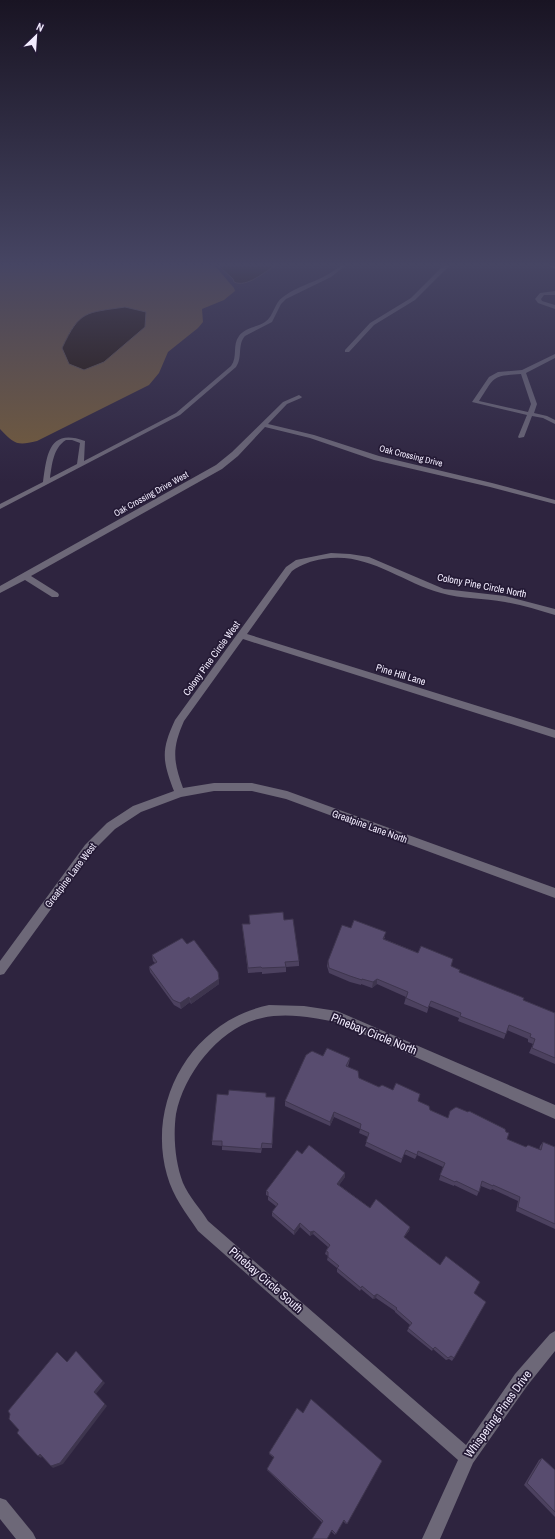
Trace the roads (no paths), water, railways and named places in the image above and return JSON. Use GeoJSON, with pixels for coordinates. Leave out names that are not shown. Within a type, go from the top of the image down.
{"type":"FeatureCollection","features":[{"type":"Feature","properties":{"kind":"street"},"geometry":{"type":"LineString","coordinates":[[346,351],[359,338]]}},
{"type":"Feature","properties":{"kind":"street","name":"Oak Crossing Drive West"},"geometry":{"type":"LineString","coordinates":[[0,590],[219,467],[235,454],[286,403],[299,398]]}},
{"type":"Feature","properties":{"kind":"street","name":"Oak Crossing Drive"},"geometry":{"type":"LineString","coordinates":[[264,425],[312,436],[377,458],[492,485],[555,502]]}},
{"type":"Feature","properties":{"kind":"street","name":"Colony Pine Circle North"},"geometry":{"type":"LineString","coordinates":[[314,558],[331,555],[366,559],[443,591],[505,599],[555,612]]}},
{"type":"Feature","properties":{"kind":"street","name":"Colony Pine Circle West"},"geometry":{"type":"LineString","coordinates":[[180,793],[171,772],[168,754],[173,734],[180,720],[289,569],[300,562],[314,558]]}},
{"type":"Feature","properties":{"kind":"street"},"geometry":{"type":"LineString","coordinates":[[26,576],[55,595]]}},
{"type":"Feature","properties":{"kind":"street","name":"Pine Hill Lane"},"geometry":{"type":"LineString","coordinates":[[241,635],[555,734]]}},
{"type":"Feature","properties":{"kind":"street","name":"Greatpine Lane North"},"geometry":{"type":"LineString","coordinates":[[180,793],[214,787],[252,787],[287,795],[555,893]]}},
{"type":"Feature","properties":{"kind":"street","name":"Greatpine Lane West"},"geometry":{"type":"LineString","coordinates":[[0,970],[89,848],[110,826],[137,809],[180,793]]}},
{"type":"Feature","properties":{"kind":"street","name":"Pinebay Circle North"},"geometry":{"type":"LineString","coordinates":[[197,1057],[219,1033],[248,1017],[278,1010],[306,1011],[337,1017],[555,1112]]}},
{"type":"Feature","properties":{"kind":"street","name":"Pinebay Circle South"},"geometry":{"type":"LineString","coordinates":[[197,1057],[179,1086],[170,1113],[168,1147],[177,1186],[203,1226],[467,1456]]}},
{"type":"Feature","properties":{"kind":"street","name":"Whispering Pines Drive"},"geometry":{"type":"LineString","coordinates":[[431,1539],[467,1456],[521,1380],[555,1339]]}},
{"type":"Feature","properties":{"kind":"street"},"geometry":{"type":"LineString","coordinates":[[0,1506],[27,1539]]}},
{"type":"Feature","properties":{"kind":"lane"},"geometry":{"type":"LineString","coordinates":[[0,507],[178,414],[231,369],[237,360],[238,344],[241,338]]}},
{"type":"Feature","properties":{"kind":"lane"},"geometry":{"type":"LineString","coordinates":[[555,356],[522,372],[498,374],[491,378],[475,402],[531,414],[555,422]]}},
{"type":"Feature","properties":{"kind":"lane"},"geometry":{"type":"LineString","coordinates":[[521,437],[534,404],[522,372]]}},
{"type":"Feature","properties":{"kind":"lane"},"geometry":{"type":"LineString","coordinates":[[46,482],[53,448],[57,442],[70,438],[83,442],[80,465]]}}]}
